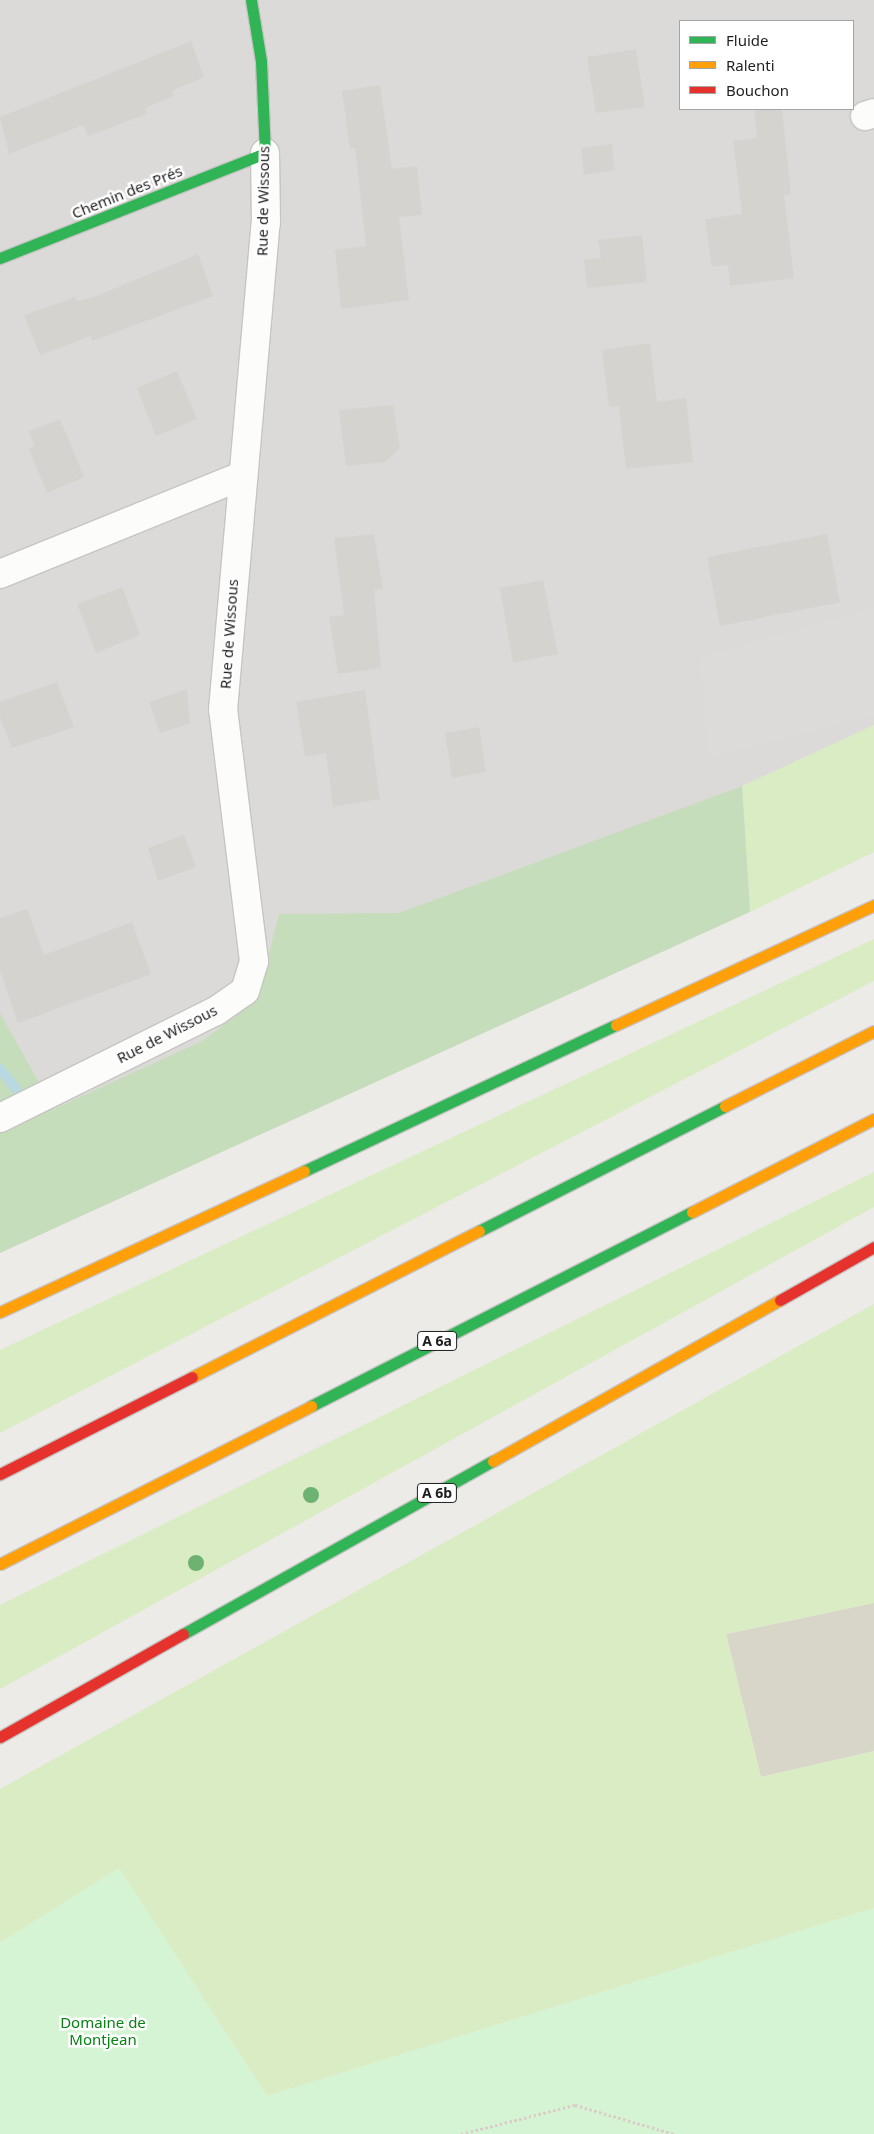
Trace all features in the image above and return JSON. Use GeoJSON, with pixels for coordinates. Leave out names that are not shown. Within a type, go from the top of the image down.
{"type":"FeatureCollection","features":[{"type":"Feature","properties":{"kind":"main road","name":"Rue de Wissous"},"geometry":{"type":"LineString","coordinates":[[251,0],[261,61],[265,153]]}},
{"type":"Feature","properties":{"kind":"main road","name":"Chemin des Prés"},"geometry":{"type":"LineString","coordinates":[[0,258],[265,153]]}},
{"type":"Feature","properties":{"kind":"main road"},"geometry":{"type":"LineString","coordinates":[[0,1312],[874,905]]}},
{"type":"Feature","properties":{"kind":"main road"},"geometry":{"type":"LineString","coordinates":[[0,1474],[874,1031]]}},
{"type":"Feature","properties":{"kind":"main road","name":"A 6a"},"geometry":{"type":"LineString","coordinates":[[0,1564],[874,1119]]}},
{"type":"Feature","properties":{"kind":"main road","name":"A 6b"},"geometry":{"type":"LineString","coordinates":[[0,1737],[874,1248]]}},
{"type":"Feature","properties":{"kind":"street","name":"Rue de Wissous"},"geometry":{"type":"LineString","coordinates":[[0,1118],[216,1011],[245,991],[254,961],[252,930],[236,845],[224,710],[241,476],[266,222],[265,153]]}},
{"type":"Feature","properties":{"kind":"street"},"geometry":{"type":"LineString","coordinates":[[0,574],[241,476]]}},
{"type":"Feature","properties":{"kind":"path"},"geometry":{"type":"LineString","coordinates":[[462,2134],[575,2105],[674,2134]]}},
{"type":"Feature","properties":{"kind":"shaded area"},"geometry":{"type":"Polygon","coordinates":[[[0,0],[874,0],[874,852],[0,1253],[0,0]]]}},
{"type":"Feature","properties":{"kind":"shaded area"},"geometry":{"type":"Polygon","coordinates":[[[874,608],[874,715],[709,757],[699,658],[874,608]]]}},
{"type":"Feature","properties":{"kind":"shaded area"},"geometry":{"type":"Polygon","coordinates":[[[874,1603],[874,1751],[761,1777],[726,1634],[874,1603]]]}},
{"type":"Feature","properties":{"kind":"green space"},"geometry":{"type":"Polygon","coordinates":[[[874,725],[874,852],[750,912],[742,786],[874,725]]]}},
{"type":"Feature","properties":{"kind":"green space"},"geometry":{"type":"Polygon","coordinates":[[[742,786],[750,912],[0,1253],[0,1013],[54,1109],[202,1041],[257,1000],[279,914],[399,913],[742,786]]]}},
{"type":"Feature","properties":{"kind":"green space"},"geometry":{"type":"Polygon","coordinates":[[[874,939],[874,981],[0,1433],[0,1350],[874,939]]]}},
{"type":"Feature","properties":{"kind":"green space"},"geometry":{"type":"Polygon","coordinates":[[[874,1172],[874,1207],[0,1689],[0,1605],[874,1172]]]}},
{"type":"Feature","properties":{"kind":"green space"},"geometry":{"type":"Polygon","coordinates":[[[874,1304],[874,1603],[726,1634],[761,1777],[874,1751],[874,1908],[267,2096],[119,1868],[0,1943],[0,1789],[874,1304]]]}},
{"type":"Feature","properties":{"kind":"green space","name":"Domaine de Montjean"},"geometry":{"type":"Polygon","coordinates":[[[119,1868],[267,2096],[874,1908],[874,2134],[0,2134],[0,1943],[119,1868]]]}},
{"type":"Feature","properties":{"kind":"building"},"geometry":{"type":"Polygon","coordinates":[[[191,41],[204,77],[172,91],[174,96],[145,108],[147,114],[88,136],[83,125],[9,154],[0,117],[191,41]]]}},
{"type":"Feature","properties":{"kind":"building"},"geometry":{"type":"Polygon","coordinates":[[[636,49],[645,107],[596,113],[587,57],[636,49]]]}},
{"type":"Feature","properties":{"kind":"building"},"geometry":{"type":"Polygon","coordinates":[[[380,85],[392,169],[417,166],[422,215],[399,217],[409,300],[341,309],[335,250],[366,246],[355,148],[350,149],[342,91],[380,85]]]}},
{"type":"Feature","properties":{"kind":"building"},"geometry":{"type":"Polygon","coordinates":[[[754,110],[782,110],[791,194],[784,195],[794,278],[730,286],[728,265],[712,267],[705,219],[742,214],[733,141],[757,138],[754,110]]]}},
{"type":"Feature","properties":{"kind":"building"},"geometry":{"type":"Polygon","coordinates":[[[612,144],[614,170],[584,175],[581,148],[612,144]]]}},
{"type":"Feature","properties":{"kind":"building"},"geometry":{"type":"Polygon","coordinates":[[[642,235],[647,282],[587,288],[584,260],[601,258],[598,240],[642,235]]]}},
{"type":"Feature","properties":{"kind":"building"},"geometry":{"type":"Polygon","coordinates":[[[198,254],[213,296],[92,341],[91,336],[40,355],[24,315],[75,297],[77,301],[94,297],[198,254]]]}},
{"type":"Feature","properties":{"kind":"building"},"geometry":{"type":"Polygon","coordinates":[[[650,343],[657,402],[686,398],[693,462],[626,469],[619,406],[609,407],[602,350],[650,343]]]}},
{"type":"Feature","properties":{"kind":"building"},"geometry":{"type":"Polygon","coordinates":[[[177,371],[197,419],[156,436],[137,388],[177,371]]]}},
{"type":"Feature","properties":{"kind":"building"},"geometry":{"type":"Polygon","coordinates":[[[393,405],[400,448],[385,462],[346,466],[339,410],[393,405]]]}},
{"type":"Feature","properties":{"kind":"building"},"geometry":{"type":"Polygon","coordinates":[[[60,419],[84,477],[47,493],[29,449],[35,446],[29,431],[60,419]]]}},
{"type":"Feature","properties":{"kind":"building"},"geometry":{"type":"Polygon","coordinates":[[[374,534],[383,589],[374,590],[381,668],[338,674],[329,617],[344,615],[334,538],[374,534]]]}},
{"type":"Feature","properties":{"kind":"building"},"geometry":{"type":"Polygon","coordinates":[[[827,534],[840,602],[720,626],[707,557],[827,534]]]}},
{"type":"Feature","properties":{"kind":"building"},"geometry":{"type":"Polygon","coordinates":[[[543,580],[558,654],[513,663],[500,588],[543,580]]]}},
{"type":"Feature","properties":{"kind":"building"},"geometry":{"type":"Polygon","coordinates":[[[122,587],[140,635],[96,653],[77,604],[122,587]]]}},
{"type":"Feature","properties":{"kind":"building"},"geometry":{"type":"Polygon","coordinates":[[[57,682],[74,727],[12,748],[0,717],[0,702],[57,682]]]}},
{"type":"Feature","properties":{"kind":"building"},"geometry":{"type":"Polygon","coordinates":[[[187,689],[190,723],[160,733],[149,702],[187,689]]]}},
{"type":"Feature","properties":{"kind":"building"},"geometry":{"type":"Polygon","coordinates":[[[365,690],[380,799],[333,807],[326,753],[305,757],[296,702],[365,690]]]}},
{"type":"Feature","properties":{"kind":"building"},"geometry":{"type":"Polygon","coordinates":[[[479,727],[486,772],[452,778],[445,733],[479,727]]]}},
{"type":"Feature","properties":{"kind":"building"},"geometry":{"type":"Polygon","coordinates":[[[184,835],[196,867],[158,881],[148,848],[184,835]]]}},
{"type":"Feature","properties":{"kind":"building"},"geometry":{"type":"Polygon","coordinates":[[[27,909],[44,955],[132,922],[151,974],[18,1023],[0,971],[0,918],[27,909]]]}},
{"type":"Feature","properties":{"kind":"waterway"},"geometry":{"type":"LineString","coordinates":[[0,1069],[17,1090]]}},
{"type":"Feature","properties":{"kind":"traffic: fast"},"geometry":{"type":"LineString","coordinates":[[0,258],[265,153],[261,61],[251,0]]}},
{"type":"Feature","properties":{"kind":"traffic: fast"},"geometry":{"type":"LineString","coordinates":[[304,1171],[616,1025]]}},
{"type":"Feature","properties":{"kind":"traffic: fast"},"geometry":{"type":"LineString","coordinates":[[479,1231],[725,1106]]}},
{"type":"Feature","properties":{"kind":"traffic: fast"},"geometry":{"type":"LineString","coordinates":[[311,1406],[692,1212]]}},
{"type":"Feature","properties":{"kind":"traffic: fast"},"geometry":{"type":"LineString","coordinates":[[183,1634],[493,1461]]}},
{"type":"Feature","properties":{"kind":"traffic: slow"},"geometry":{"type":"LineString","coordinates":[[616,1025],[874,905]]}},
{"type":"Feature","properties":{"kind":"traffic: slow"},"geometry":{"type":"LineString","coordinates":[[725,1106],[874,1031]]}},
{"type":"Feature","properties":{"kind":"traffic: slow"},"geometry":{"type":"LineString","coordinates":[[692,1212],[874,1119]]}},
{"type":"Feature","properties":{"kind":"traffic: slow"},"geometry":{"type":"LineString","coordinates":[[0,1312],[304,1171]]}},
{"type":"Feature","properties":{"kind":"traffic: slow"},"geometry":{"type":"LineString","coordinates":[[192,1377],[479,1231]]}},
{"type":"Feature","properties":{"kind":"traffic: slow"},"geometry":{"type":"LineString","coordinates":[[493,1461],[780,1300]]}},
{"type":"Feature","properties":{"kind":"traffic: slow"},"geometry":{"type":"LineString","coordinates":[[0,1564],[311,1406]]}},
{"type":"Feature","properties":{"kind":"traffic: jam"},"geometry":{"type":"LineString","coordinates":[[780,1300],[874,1247]]}},
{"type":"Feature","properties":{"kind":"traffic: jam"},"geometry":{"type":"LineString","coordinates":[[0,1474],[192,1377]]}},
{"type":"Feature","properties":{"kind":"traffic: jam"},"geometry":{"type":"LineString","coordinates":[[0,1737],[183,1634]]}}]}
